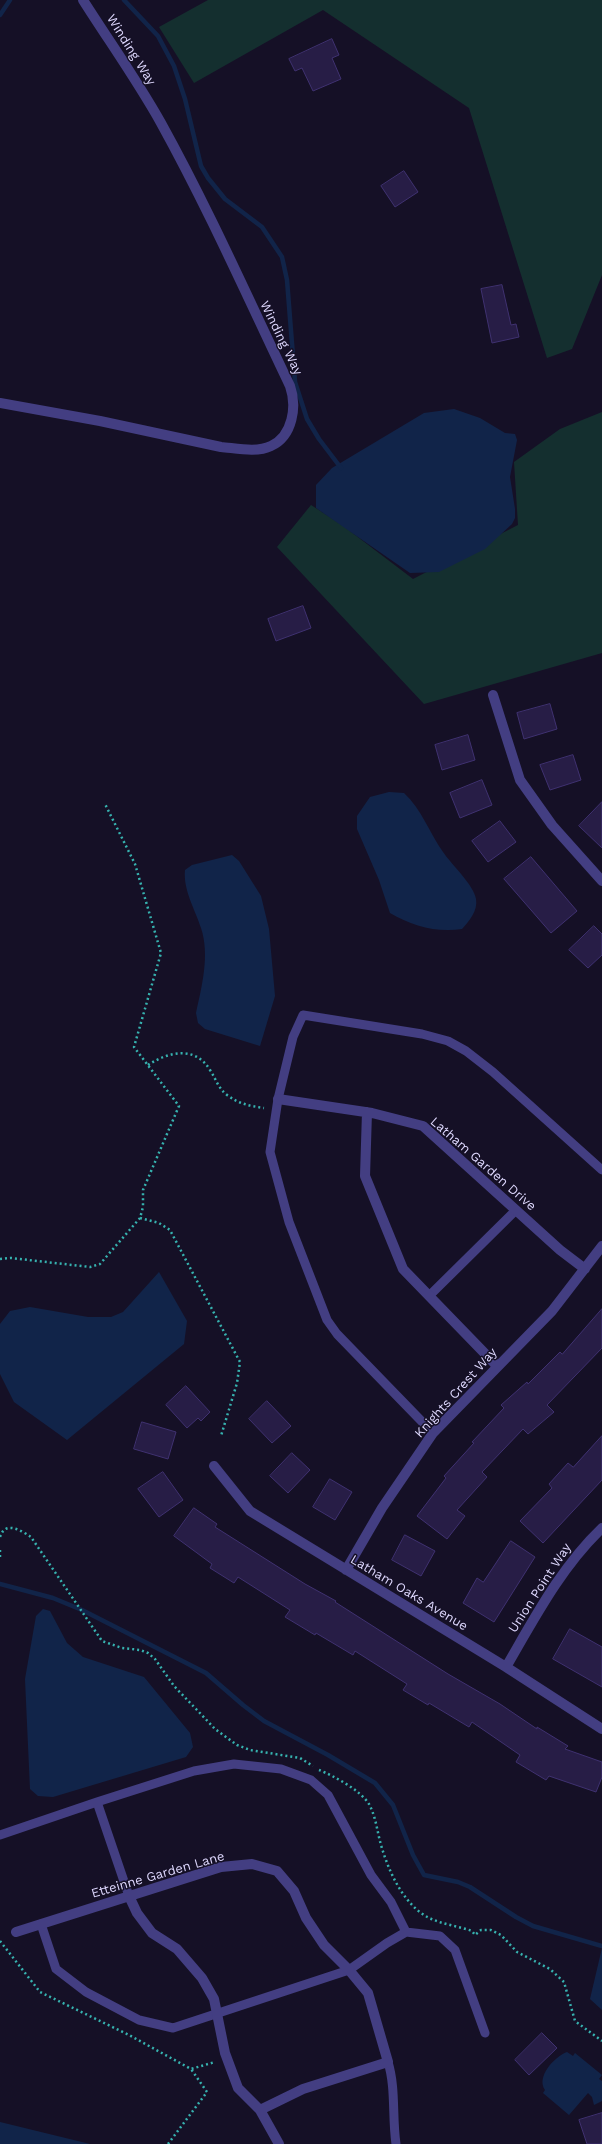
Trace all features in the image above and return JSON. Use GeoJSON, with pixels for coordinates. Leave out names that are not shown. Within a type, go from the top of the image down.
{"type":"FeatureCollection","features":[{"type":"Feature","properties":{"kind":"street","name":"Winding Way"},"geometry":{"type":"LineString","coordinates":[[0,403],[100,421],[220,447],[239,448],[270,446],[282,437],[292,417],[294,397],[290,386],[209,215],[160,122],[102,27],[83,0]]}},
{"type":"Feature","properties":{"kind":"street"},"geometry":{"type":"LineString","coordinates":[[493,695],[520,780],[552,825],[602,881]]}},
{"type":"Feature","properties":{"kind":"street","name":"Latham Garden Drive"},"geometry":{"type":"LineString","coordinates":[[278,1099],[367,1112],[423,1126],[560,1250],[585,1269]]}},
{"type":"Feature","properties":{"kind":"street"},"geometry":{"type":"LineString","coordinates":[[367,1112],[365,1176],[403,1269],[430,1295],[497,1366]]}},
{"type":"Feature","properties":{"kind":"street","name":"Knights Crest Way"},"geometry":{"type":"LineString","coordinates":[[346,1570],[382,1508],[433,1433],[552,1311],[602,1246]]}},
{"type":"Feature","properties":{"kind":"street","name":"Latham Oaks Avenue"},"geometry":{"type":"LineString","coordinates":[[214,1466],[250,1511],[506,1668],[602,1729]]}},
{"type":"Feature","properties":{"kind":"street","name":"Union Point Way"},"geometry":{"type":"LineString","coordinates":[[506,1668],[544,1602],[583,1546],[602,1528]]}},
{"type":"Feature","properties":{"kind":"street","name":"Etteinne Garden Lane"},"geometry":{"type":"LineString","coordinates":[[16,1932],[221,1867],[252,1864],[277,1871],[294,1891],[306,1918],[324,1945],[349,1970],[368,1993],[388,2062]]}},
{"type":"Feature","properties":{"kind":"street"},"geometry":{"type":"LineString","coordinates":[[129,1896],[136,1913],[152,1933],[177,1950],[202,1978],[214,1999],[225,2053],[238,2088],[260,2110],[279,2144]]}},
{"type":"Feature","properties":{"kind":"street"},"geometry":{"type":"LineString","coordinates":[[260,2110],[303,2089],[388,2062]]}},
{"type":"Feature","properties":{"kind":"lane"},"geometry":{"type":"LineString","coordinates":[[433,1433],[337,1334],[327,1320],[289,1222],[270,1152],[278,1099],[293,1037],[303,1015],[422,1034],[448,1041],[466,1051],[493,1072],[602,1170]]}},
{"type":"Feature","properties":{"kind":"lane"},"geometry":{"type":"LineString","coordinates":[[430,1295],[516,1210]]}},
{"type":"Feature","properties":{"kind":"lane"},"geometry":{"type":"LineString","coordinates":[[0,1835],[194,1771],[234,1764],[281,1770],[311,1780],[328,1795],[371,1875],[391,1902],[406,1932]]}},
{"type":"Feature","properties":{"kind":"lane"},"geometry":{"type":"LineString","coordinates":[[97,1802],[129,1896]]}},
{"type":"Feature","properties":{"kind":"lane"},"geometry":{"type":"LineString","coordinates":[[41,1924],[56,1969],[86,1992],[140,2020],[173,2028],[217,2015],[349,1970],[387,1943],[406,1932],[440,1936],[455,1950],[485,2033]]}},
{"type":"Feature","properties":{"kind":"lane"},"geometry":{"type":"LineString","coordinates":[[388,2062],[391,2073],[392,2123],[396,2144]]}},
{"type":"Feature","properties":{"kind":"path"},"geometry":{"type":"LineString","coordinates":[[0,1259],[11,1258],[90,1267],[100,1264],[140,1218],[143,1207],[143,1190],[179,1106],[134,1047],[160,953],[135,864],[105,804]]}},
{"type":"Feature","properties":{"kind":"path"},"geometry":{"type":"LineString","coordinates":[[148,1065],[174,1052],[185,1052],[204,1062],[216,1082],[226,1094],[241,1104],[264,1108]]}},
{"type":"Feature","properties":{"kind":"path"},"geometry":{"type":"LineString","coordinates":[[140,1218],[159,1223],[170,1230],[240,1362],[237,1383],[221,1436]]}},
{"type":"Feature","properties":{"kind":"path"},"geometry":{"type":"LineString","coordinates":[[0,1550],[0,1559]]}},
{"type":"Feature","properties":{"kind":"path"},"geometry":{"type":"LineString","coordinates":[[0,1941],[40,1992],[129,2035],[191,2069],[207,2092],[168,2144]]}},
{"type":"Feature","properties":{"kind":"path"},"geometry":{"type":"LineString","coordinates":[[191,2069],[215,2062]]}},
{"type":"Feature","properties":{"kind":"green space"},"geometry":{"type":"Polygon","coordinates":[[[208,0],[602,0],[602,275],[572,349],[547,358],[469,108],[323,10],[194,83],[159,27],[208,0]]]}},
{"type":"Feature","properties":{"kind":"green space"},"geometry":{"type":"Polygon","coordinates":[[[602,412],[602,653],[424,704],[277,547],[311,505],[342,525],[413,579],[518,525],[514,462],[560,429],[602,412]]]}},
{"type":"Feature","properties":{"kind":"water"},"geometry":{"type":"Polygon","coordinates":[[[454,409],[480,418],[505,433],[515,434],[517,440],[510,477],[515,518],[512,524],[485,549],[439,572],[410,573],[316,508],[316,485],[332,468],[424,413],[454,409]]]}},
{"type":"Feature","properties":{"kind":"water"},"geometry":{"type":"Polygon","coordinates":[[[389,792],[404,793],[421,814],[443,852],[471,887],[476,899],[476,908],[462,929],[443,930],[416,925],[390,913],[379,880],[357,829],[357,816],[370,797],[389,792]]]}},
{"type":"Feature","properties":{"kind":"water"},"geometry":{"type":"Polygon","coordinates":[[[232,855],[239,861],[261,896],[269,929],[275,996],[260,1046],[205,1029],[198,1023],[196,1013],[201,992],[205,949],[204,938],[186,885],[185,870],[192,865],[232,855]]]}},
{"type":"Feature","properties":{"kind":"water"},"geometry":{"type":"Polygon","coordinates":[[[159,1272],[187,1321],[184,1344],[67,1440],[14,1402],[0,1374],[0,1324],[10,1311],[30,1307],[88,1317],[111,1317],[123,1312],[159,1272]]]}},
{"type":"Feature","properties":{"kind":"water"},"geometry":{"type":"Polygon","coordinates":[[[43,1609],[50,1611],[67,1643],[83,1657],[144,1677],[190,1733],[193,1747],[186,1757],[53,1797],[38,1796],[30,1789],[25,1679],[36,1616],[43,1609]]]}},
{"type":"Feature","properties":{"kind":"water"},"geometry":{"type":"Polygon","coordinates":[[[602,1948],[602,2010],[590,1999],[602,1948]]]}},
{"type":"Feature","properties":{"kind":"water"},"geometry":{"type":"Polygon","coordinates":[[[567,2052],[573,2056],[575,2053],[602,2075],[599,2079],[602,2081],[602,2101],[594,2105],[592,2097],[588,2093],[569,2115],[543,2093],[545,2090],[543,2079],[548,2068],[557,2058],[567,2052]]]}},
{"type":"Feature","properties":{"kind":"water"},"geometry":{"type":"Polygon","coordinates":[[[0,2122],[90,2144],[0,2144],[0,2122]]]}},
{"type":"Feature","properties":{"kind":"building"},"geometry":{"type":"Polygon","coordinates":[[[332,39],[339,55],[332,58],[341,79],[313,91],[302,68],[295,71],[289,59],[332,39]]]}},
{"type":"Feature","properties":{"kind":"building"},"geometry":{"type":"Polygon","coordinates":[[[404,171],[418,192],[395,207],[381,186],[404,171]]]}},
{"type":"Feature","properties":{"kind":"building"},"geometry":{"type":"Polygon","coordinates":[[[502,285],[511,325],[516,324],[519,337],[492,343],[481,289],[502,285]]]}},
{"type":"Feature","properties":{"kind":"building"},"geometry":{"type":"Polygon","coordinates":[[[303,606],[311,628],[276,641],[268,619],[303,606]]]}},
{"type":"Feature","properties":{"kind":"building"},"geometry":{"type":"Polygon","coordinates":[[[550,704],[557,729],[524,739],[517,713],[550,704]]]}},
{"type":"Feature","properties":{"kind":"building"},"geometry":{"type":"Polygon","coordinates":[[[468,735],[475,760],[442,770],[435,745],[468,735]]]}},
{"type":"Feature","properties":{"kind":"building"},"geometry":{"type":"Polygon","coordinates":[[[573,755],[581,780],[550,790],[540,765],[573,755]]]}},
{"type":"Feature","properties":{"kind":"building"},"geometry":{"type":"Polygon","coordinates":[[[482,780],[492,805],[460,818],[450,793],[482,780]]]}},
{"type":"Feature","properties":{"kind":"building"},"geometry":{"type":"Polygon","coordinates":[[[602,802],[602,848],[579,826],[602,802]]]}},
{"type":"Feature","properties":{"kind":"building"},"geometry":{"type":"Polygon","coordinates":[[[500,821],[516,842],[488,862],[472,841],[500,821]]]}},
{"type":"Feature","properties":{"kind":"building"},"geometry":{"type":"Polygon","coordinates":[[[531,857],[577,911],[551,933],[504,879],[531,857]]]}},
{"type":"Feature","properties":{"kind":"building"},"geometry":{"type":"Polygon","coordinates":[[[594,926],[602,934],[602,955],[588,968],[569,950],[594,926]]]}},
{"type":"Feature","properties":{"kind":"building"},"geometry":{"type":"Polygon","coordinates":[[[602,1309],[602,1348],[547,1405],[554,1412],[528,1434],[523,1429],[482,1472],[487,1477],[457,1510],[465,1516],[447,1539],[417,1516],[446,1478],[444,1476],[474,1443],[472,1442],[504,1408],[501,1405],[527,1382],[528,1384],[560,1352],[562,1354],[602,1309]]]}},
{"type":"Feature","properties":{"kind":"building"},"geometry":{"type":"Polygon","coordinates":[[[186,1386],[210,1412],[201,1421],[198,1418],[187,1428],[166,1405],[186,1386]]]}},
{"type":"Feature","properties":{"kind":"building"},"geometry":{"type":"Polygon","coordinates":[[[267,1401],[291,1426],[272,1443],[249,1419],[267,1401]]]}},
{"type":"Feature","properties":{"kind":"building"},"geometry":{"type":"Polygon","coordinates":[[[142,1422],[176,1432],[168,1459],[134,1449],[142,1422]]]}},
{"type":"Feature","properties":{"kind":"building"},"geometry":{"type":"Polygon","coordinates":[[[602,1436],[602,1480],[543,1543],[520,1521],[552,1488],[549,1484],[568,1463],[573,1467],[602,1436]]]}},
{"type":"Feature","properties":{"kind":"building"},"geometry":{"type":"Polygon","coordinates":[[[292,1453],[310,1470],[288,1493],[270,1476],[292,1453]]]}},
{"type":"Feature","properties":{"kind":"building"},"geometry":{"type":"Polygon","coordinates":[[[163,1472],[183,1500],[159,1517],[138,1489],[163,1472]]]}},
{"type":"Feature","properties":{"kind":"building"},"geometry":{"type":"Polygon","coordinates":[[[330,1479],[352,1492],[335,1520],[313,1507],[330,1479]]]}},
{"type":"Feature","properties":{"kind":"building"},"geometry":{"type":"Polygon","coordinates":[[[194,1508],[217,1524],[215,1527],[305,1584],[336,1601],[335,1602],[448,1674],[500,1704],[537,1729],[537,1727],[568,1746],[565,1749],[602,1762],[602,1777],[596,1792],[549,1776],[546,1780],[516,1762],[520,1755],[472,1722],[469,1727],[429,1703],[428,1705],[403,1690],[407,1684],[355,1651],[353,1655],[285,1617],[290,1610],[238,1577],[234,1583],[210,1568],[212,1564],[174,1536],[194,1508]]]}},
{"type":"Feature","properties":{"kind":"building"},"geometry":{"type":"Polygon","coordinates":[[[405,1535],[435,1551],[421,1576],[392,1560],[405,1535]]]}},
{"type":"Feature","properties":{"kind":"building"},"geometry":{"type":"Polygon","coordinates":[[[511,1541],[535,1557],[494,1622],[463,1603],[477,1578],[483,1582],[511,1541]]]}},
{"type":"Feature","properties":{"kind":"building"},"geometry":{"type":"Polygon","coordinates":[[[570,1629],[602,1647],[602,1687],[553,1659],[570,1629]]]}},
{"type":"Feature","properties":{"kind":"building"},"geometry":{"type":"Polygon","coordinates":[[[542,2033],[557,2048],[529,2075],[515,2060],[542,2033]]]}},
{"type":"Feature","properties":{"kind":"building"},"geometry":{"type":"Polygon","coordinates":[[[602,2113],[602,2144],[587,2144],[579,2120],[602,2113]]]}},
{"type":"Feature","properties":{"kind":"waterway"},"geometry":{"type":"LineString","coordinates":[[0,15],[10,0]]}},
{"type":"Feature","properties":{"kind":"waterway"},"geometry":{"type":"LineString","coordinates":[[124,0],[158,36],[174,66],[185,99],[201,166],[208,178],[225,199],[262,227],[282,257],[287,280],[295,382],[307,419],[319,439],[341,468]]}},
{"type":"Feature","properties":{"kind":"waterway"},"geometry":{"type":"LineString","coordinates":[[0,1584],[53,1598],[82,1610],[206,1673],[264,1721],[328,1755],[375,1783],[393,1805],[413,1855],[424,1875],[458,1882],[470,1887],[516,1917],[533,1926],[602,1946]]}}]}
